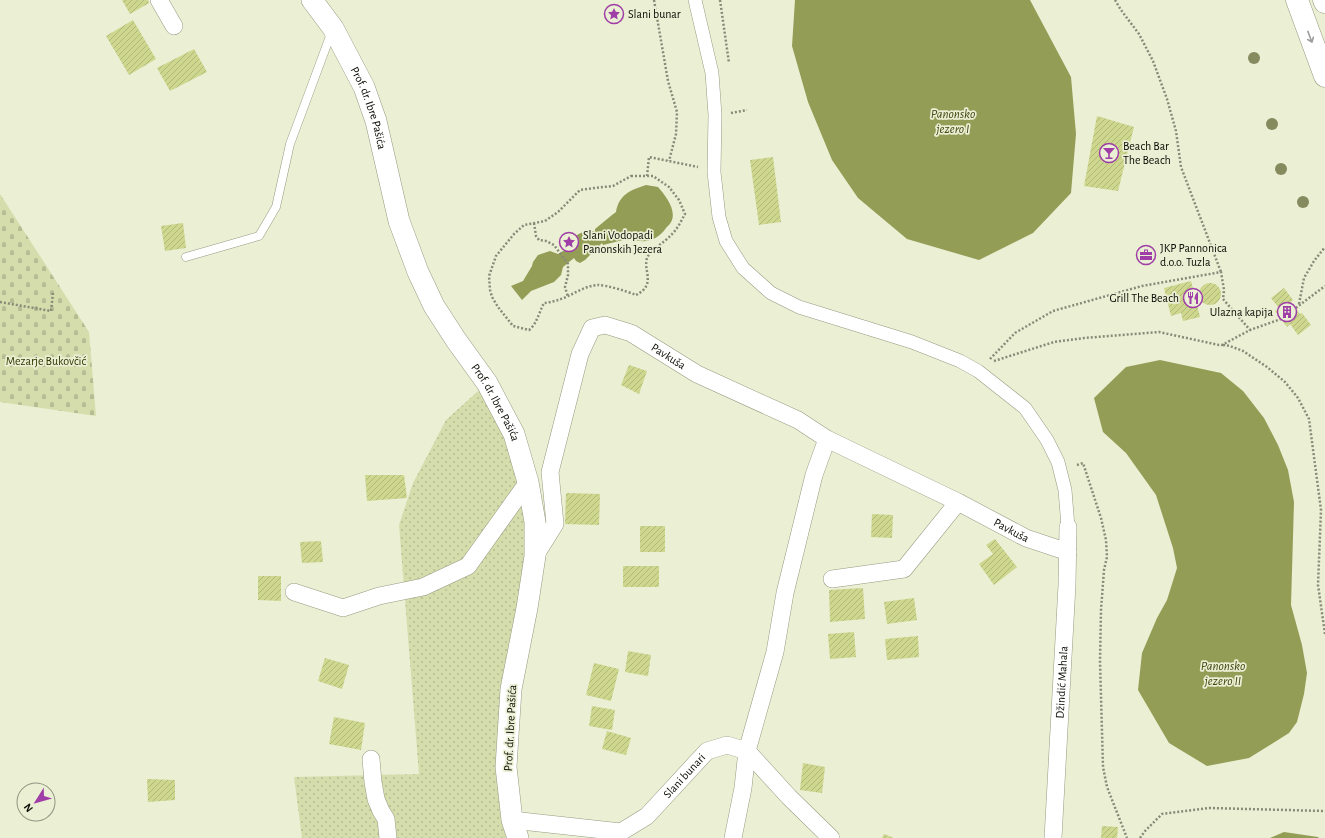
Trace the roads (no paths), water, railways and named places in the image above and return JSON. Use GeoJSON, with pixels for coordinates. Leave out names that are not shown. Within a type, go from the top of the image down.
{"type":"FeatureCollection","features":[{"type":"Feature","properties":{"kind":"main road"},"geometry":{"type":"LineString","coordinates":[[1297,0],[1325,76]]}},
{"type":"Feature","properties":{"kind":"street"},"geometry":{"type":"LineString","coordinates":[[159,0],[174,26]]}},
{"type":"Feature","properties":{"kind":"street","name":"Prof. dr. Ibre Pašića"},"geometry":{"type":"LineString","coordinates":[[312,0],[333,28],[364,87],[376,121],[399,221],[418,272],[434,306],[487,383],[514,434],[528,482],[535,522],[535,556],[527,608],[511,689],[506,767],[515,829]]}},
{"type":"Feature","properties":{"kind":"street"},"geometry":{"type":"LineString","coordinates":[[695,0],[712,73],[715,115],[714,172],[719,217],[726,241],[743,268],[771,293],[799,307],[912,342],[960,361],[978,371],[1025,408],[1047,440],[1058,462],[1065,490],[1068,527]]}},
{"type":"Feature","properties":{"kind":"street","name":"Pavkuša"},"geometry":{"type":"LineString","coordinates":[[535,556],[555,524],[550,472],[580,354],[592,328],[605,325],[631,332],[697,374],[798,420],[827,439],[958,502],[1026,538],[1068,552]]}},
{"type":"Feature","properties":{"kind":"street"},"geometry":{"type":"LineString","coordinates":[[733,838],[743,788],[748,751],[775,652],[785,593],[814,475],[827,439]]}},
{"type":"Feature","properties":{"kind":"street"},"geometry":{"type":"LineString","coordinates":[[294,592],[343,608],[379,596],[423,587],[430,584],[468,566],[528,482]]}},
{"type":"Feature","properties":{"kind":"street"},"geometry":{"type":"LineString","coordinates":[[832,579],[904,569],[958,502]]}},
{"type":"Feature","properties":{"kind":"street","name":"Džindić Mahala"},"geometry":{"type":"LineString","coordinates":[[1053,838],[1067,593],[1068,527]]}},
{"type":"Feature","properties":{"kind":"street","name":"Slani bunari"},"geometry":{"type":"LineString","coordinates":[[515,829],[621,832],[647,816],[707,751],[727,745],[748,751]]}},
{"type":"Feature","properties":{"kind":"street"},"geometry":{"type":"LineString","coordinates":[[748,751],[789,797],[831,838]]}},
{"type":"Feature","properties":{"kind":"street"},"geometry":{"type":"LineString","coordinates":[[371,759],[374,788],[381,811],[386,819],[388,838]]}},
{"type":"Feature","properties":{"kind":"lane"},"geometry":{"type":"LineString","coordinates":[[186,257],[259,236],[276,207],[290,144],[333,28]]}},
{"type":"Feature","properties":{"kind":"water","name":"Panonsko jezero I"},"geometry":{"type":"Polygon","coordinates":[[[795,0],[1030,0],[1071,77],[1076,134],[1071,193],[1033,233],[979,260],[907,239],[858,198],[832,160],[808,102],[792,46],[795,0]]]}},
{"type":"Feature","properties":{"kind":"water"},"geometry":{"type":"Polygon","coordinates":[[[646,185],[658,187],[667,198],[671,207],[673,216],[672,220],[659,236],[646,241],[631,238],[603,245],[602,243],[580,263],[574,258],[563,267],[561,275],[554,282],[531,291],[522,300],[511,286],[523,281],[538,255],[550,251],[558,254],[568,248],[566,244],[576,235],[582,232],[595,231],[595,229],[616,212],[617,206],[626,194],[646,185]]]}},
{"type":"Feature","properties":{"kind":"water","name":"Panonsko jezero II"},"geometry":{"type":"Polygon","coordinates":[[[1160,360],[1221,373],[1243,391],[1264,418],[1278,445],[1288,470],[1294,502],[1291,605],[1302,645],[1307,673],[1304,694],[1297,722],[1289,733],[1249,758],[1207,766],[1169,743],[1138,690],[1142,653],[1157,618],[1167,600],[1177,568],[1173,548],[1156,495],[1126,453],[1103,432],[1094,398],[1126,367],[1160,360]]]}},
{"type":"Feature","properties":{"kind":"water"},"geometry":{"type":"Polygon","coordinates":[[[1284,832],[1318,837],[1319,838],[1270,838],[1284,832]]]}},
{"type":"Feature","properties":{"kind":"place","name":"Slani bunar"},"geometry":{"type":"Point","coordinates":[614,14]}},
{"type":"Feature","properties":{"kind":"place","name":"Beach Bar The Beach"},"geometry":{"type":"Point","coordinates":[1109,153]}},
{"type":"Feature","properties":{"kind":"place","name":"Slani Vodopadi Panonskih Jezera"},"geometry":{"type":"Point","coordinates":[569,242]}},
{"type":"Feature","properties":{"kind":"place","name":"JKP Pannonica d.o.o. Tuzla"},"geometry":{"type":"Point","coordinates":[1146,255]}},
{"type":"Feature","properties":{"kind":"place","name":"Grill The Beach"},"geometry":{"type":"Point","coordinates":[1193,298]}},
{"type":"Feature","properties":{"kind":"place","name":"Ulazna kapija"},"geometry":{"type":"Point","coordinates":[1287,312]}},
{"type":"Feature","properties":{"kind":"park label","name":"Mezarje Bukovčić"},"geometry":{"type":"Point","coordinates":[46,361]}}]}
